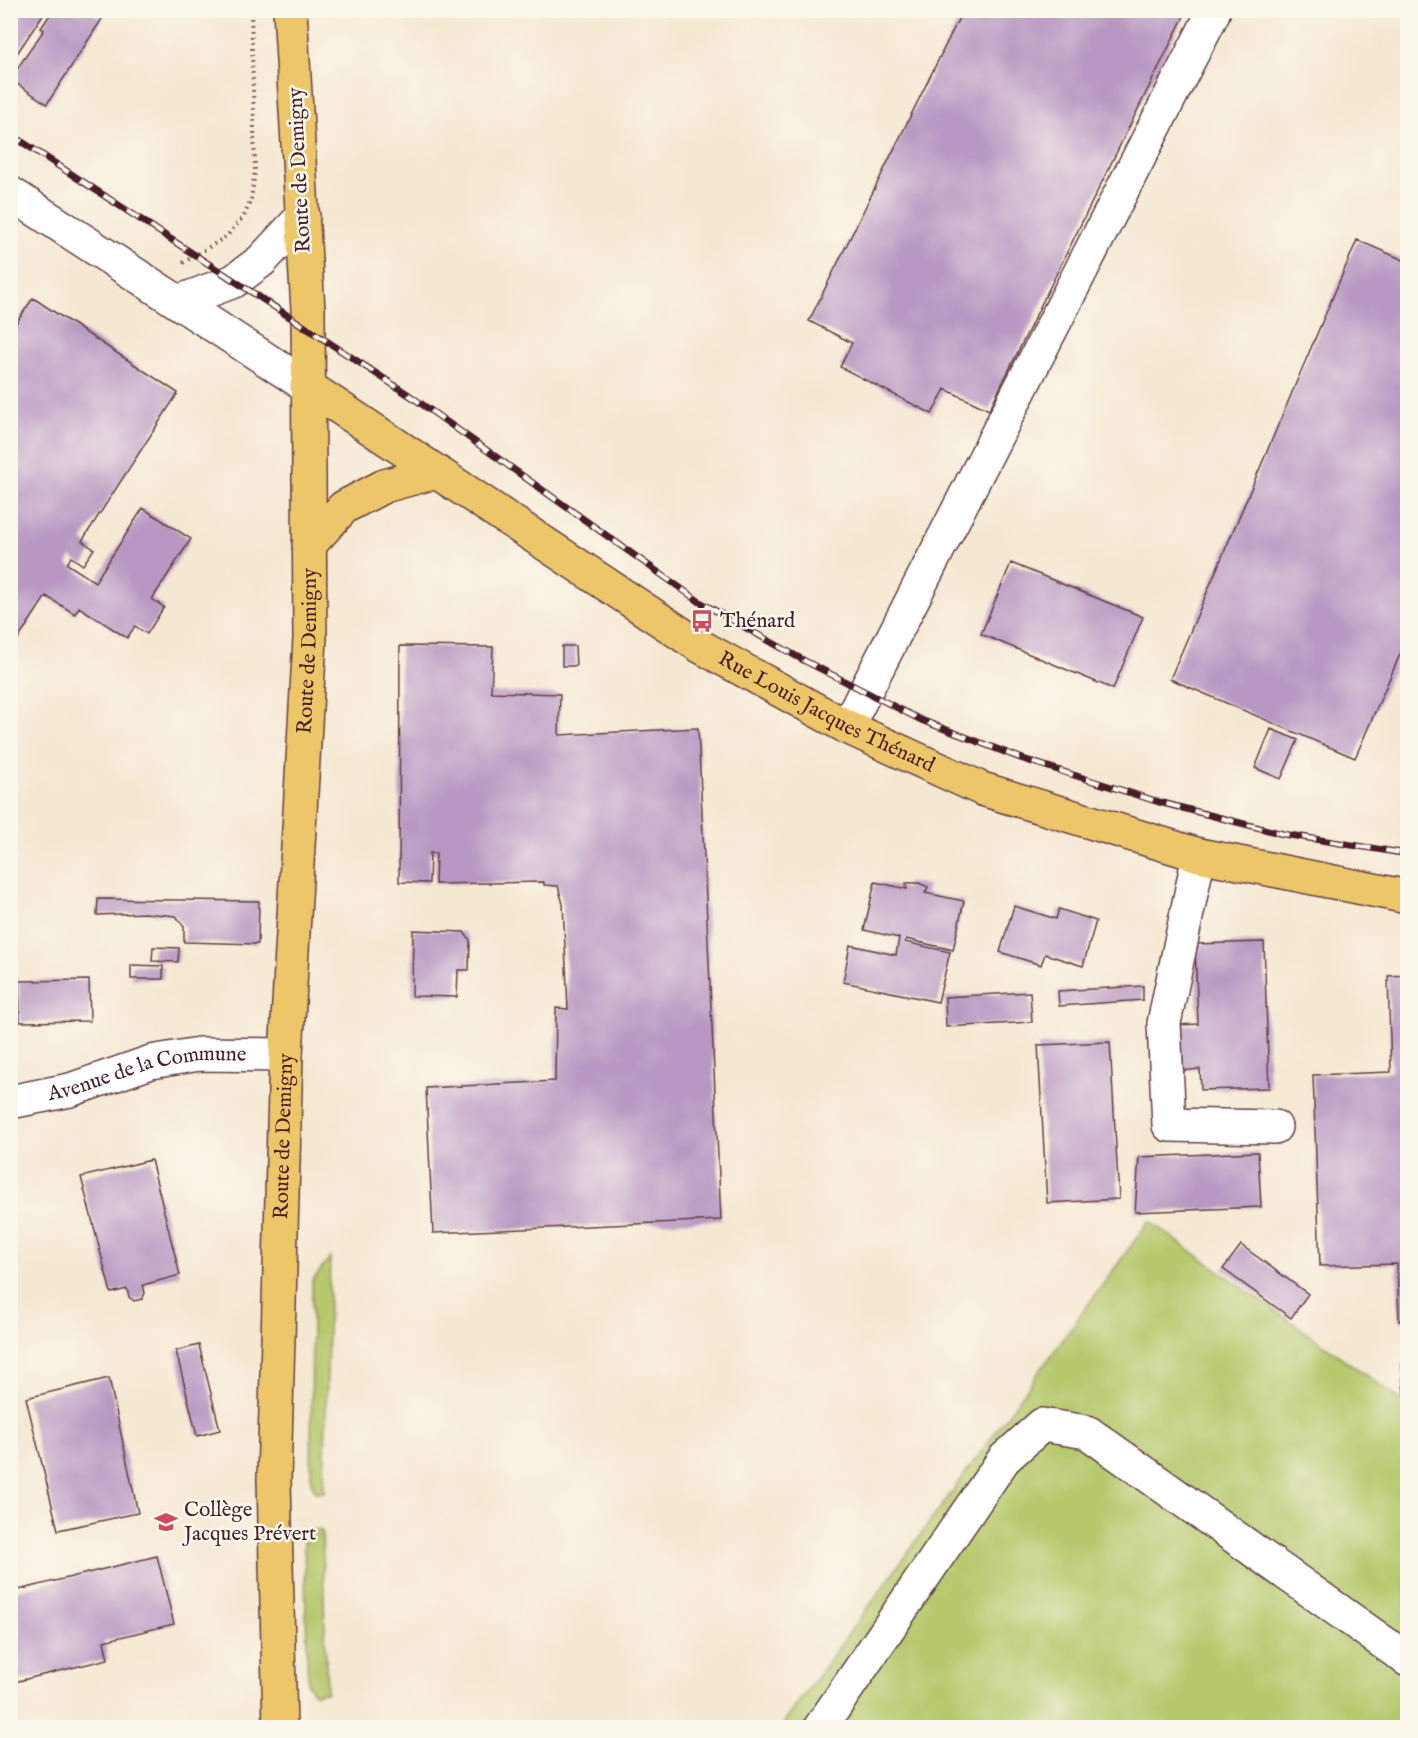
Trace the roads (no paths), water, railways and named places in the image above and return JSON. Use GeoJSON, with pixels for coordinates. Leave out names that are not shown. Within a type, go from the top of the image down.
{"type":"FeatureCollection","features":[{"type":"Feature","properties":{"kind":"main road","name":"Route de Demigny"},"geometry":{"type":"LineString","coordinates":[[280,1728],[274,1480],[286,1054],[310,638],[308,310],[290,10]]}},
{"type":"Feature","properties":{"kind":"main road","name":"Rue Louis Jacques Thénard"},"geometry":{"type":"LineString","coordinates":[[307,386],[698,645],[847,727],[982,789],[1199,855],[1407,897]]}},
{"type":"Feature","properties":{"kind":"main road","name":"Route de Demigny"},"geometry":{"type":"LineString","coordinates":[[309,545],[344,507],[384,486],[435,472]]}},
{"type":"Feature","properties":{"kind":"street"},"geometry":{"type":"LineString","coordinates":[[847,727],[1213,13]]}},
{"type":"Feature","properties":{"kind":"street"},"geometry":{"type":"LineString","coordinates":[[10,193],[307,386]]}},
{"type":"Feature","properties":{"kind":"street"},"geometry":{"type":"LineString","coordinates":[[167,295],[234,281],[261,261],[303,216]]}},
{"type":"Feature","properties":{"kind":"street"},"geometry":{"type":"LineString","coordinates":[[1199,855],[1164,1023],[1169,1125],[1275,1127]]}},
{"type":"Feature","properties":{"kind":"street","name":"Avenue de la Commune"},"geometry":{"type":"LineString","coordinates":[[10,1102],[70,1090],[160,1060],[199,1054],[286,1054]]}},
{"type":"Feature","properties":{"kind":"street"},"geometry":{"type":"LineString","coordinates":[[820,1728],[1004,1459],[1042,1425],[1087,1432],[1407,1660]]}},
{"type":"Feature","properties":{"kind":"railway"},"geometry":{"type":"LineString","coordinates":[[10,134],[409,395],[700,602],[805,661],[921,720],[1023,759],[1159,802],[1283,834],[1408,854]]}},
{"type":"Feature","properties":{"kind":"place","name":"Thénard"},"geometry":{"type":"Point","coordinates":[702,621]}},
{"type":"Feature","properties":{"kind":"place","name":"Collège Jacques Prévert"},"geometry":{"type":"Point","coordinates":[166,1522]}}]}
